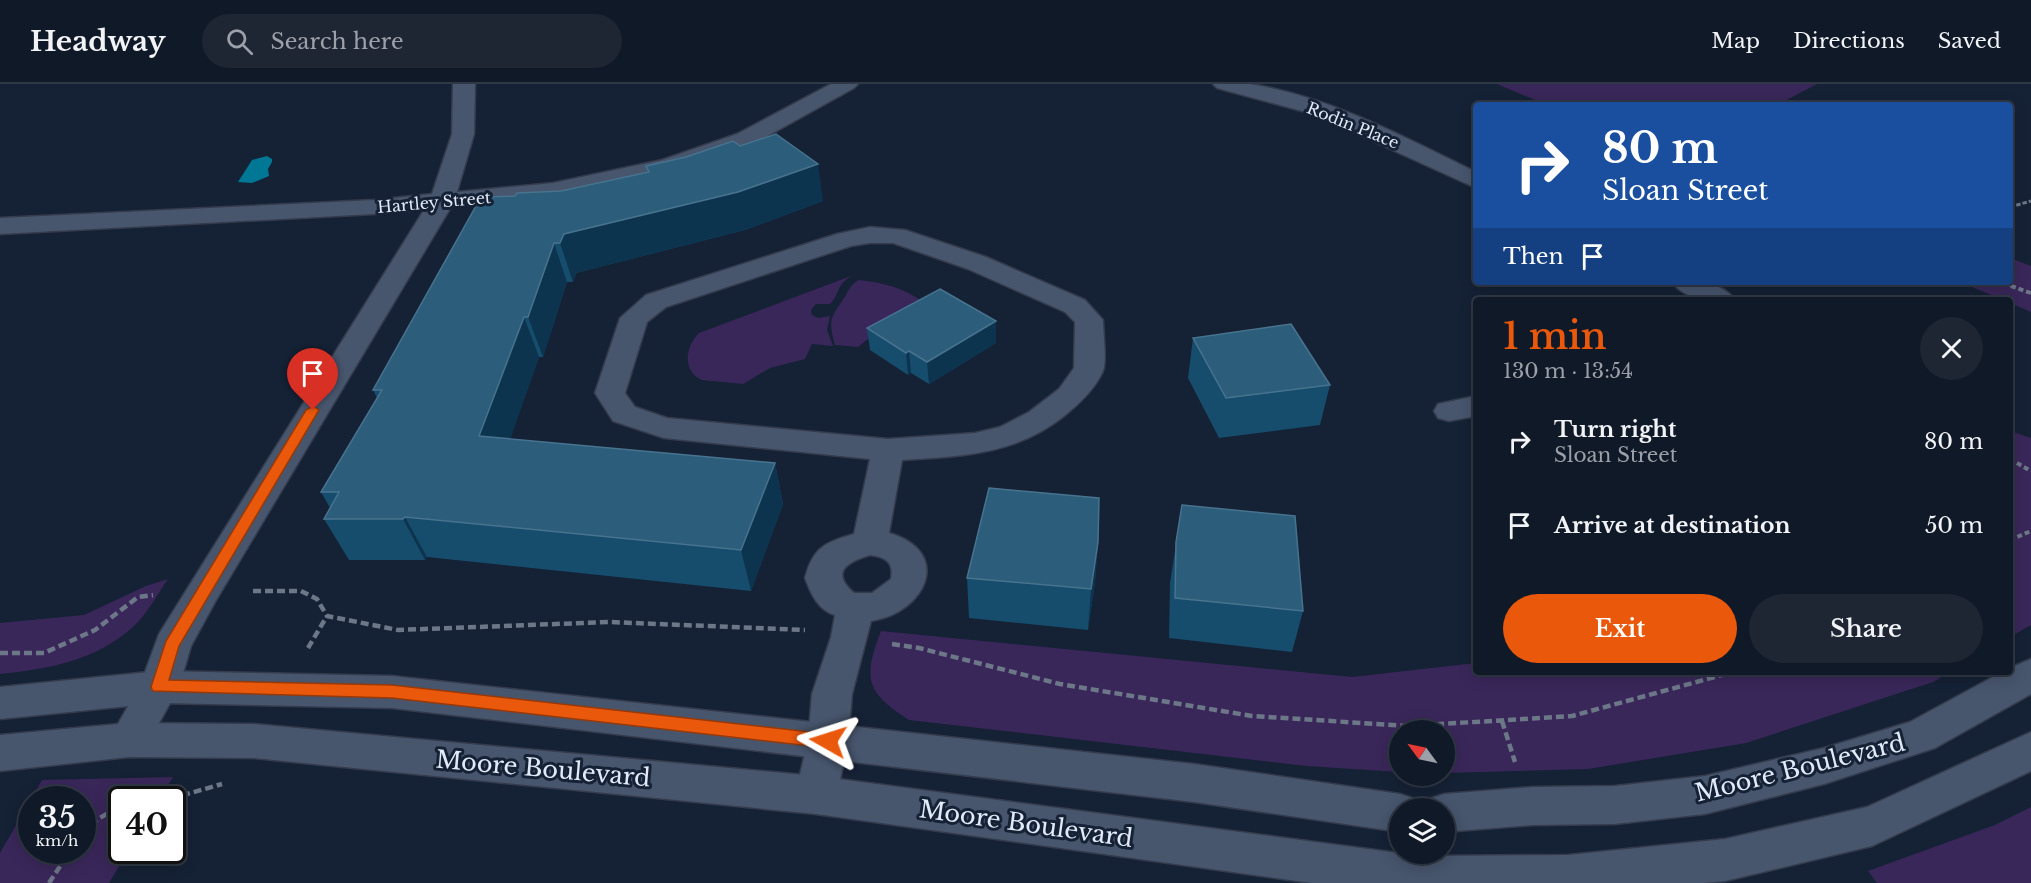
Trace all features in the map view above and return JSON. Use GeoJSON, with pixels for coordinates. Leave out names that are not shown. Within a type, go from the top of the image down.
{"type":"FeatureCollection","features":[{"type":"Feature","properties":{"kind":"street"},"geometry":{"type":"LineString","coordinates":[[129,740],[159,687],[172,645],[202,592],[442,201],[463,134],[464,84]]}},
{"type":"Feature","properties":{"kind":"street","name":"Hartley Street"},"geometry":{"type":"LineString","coordinates":[[0,226],[374,207],[553,190],[668,166],[745,139],[847,84]]}},
{"type":"Feature","properties":{"kind":"street","name":"Rodin Place"},"geometry":{"type":"LineString","coordinates":[[1224,84],[1321,109],[1380,134],[1473,180]]}},
{"type":"Feature","properties":{"kind":"street"},"geometry":{"type":"LineString","coordinates":[[870,235],[896,235],[977,263],[1075,306],[1089,320],[1089,369],[1070,396],[1040,420],[1010,435],[975,444],[888,450],[664,428],[624,414],[610,393],[634,318],[656,300],[846,239],[870,235]]}},
{"type":"Feature","properties":{"kind":"street"},"geometry":{"type":"LineString","coordinates":[[1689,285],[1710,297]]}},
{"type":"Feature","properties":{"kind":"street"},"geometry":{"type":"LineString","coordinates":[[870,542],[888,450]]}},
{"type":"Feature","properties":{"kind":"street"},"geometry":{"type":"LineString","coordinates":[[816,795],[828,741],[832,694],[852,622],[842,604],[825,589],[822,579],[825,568],[831,558],[854,544],[870,542],[896,548],[906,557],[910,567],[910,578],[905,589],[895,598],[852,622]]}},
{"type":"Feature","properties":{"kind":"street","name":"Moore Boulevard"},"geometry":{"type":"LineString","coordinates":[[1455,812],[1533,806],[1615,805],[1705,795],[1824,766],[1921,736],[2031,675]]}},
{"type":"Feature","properties":{"kind":"street"},"geometry":{"type":"LineString","coordinates":[[0,703],[159,687],[392,692],[1194,783],[1389,811]]}},
{"type":"Feature","properties":{"kind":"street","name":"Moore Boulevard"},"geometry":{"type":"LineString","coordinates":[[0,753],[129,740],[253,741],[816,795],[1420,871],[1568,876],[1725,860],[1872,826],[2011,762],[2031,750]]}},
{"type":"Feature","properties":{"kind":"path"},"geometry":{"type":"LineString","coordinates":[[2013,206],[2031,201]]}},
{"type":"Feature","properties":{"kind":"path"},"geometry":{"type":"LineString","coordinates":[[2009,285],[2031,293]]}},
{"type":"Feature","properties":{"kind":"path"},"geometry":{"type":"LineString","coordinates":[[2013,461],[2031,471]]}},
{"type":"Feature","properties":{"kind":"path"},"geometry":{"type":"LineString","coordinates":[[2013,539],[2031,531]]}},
{"type":"Feature","properties":{"kind":"path"},"geometry":{"type":"LineString","coordinates":[[253,591],[301,591],[317,599],[327,616],[398,630],[609,622],[812,630],[852,622],[919,648],[1060,684],[1252,716],[1409,726],[1572,716],[1722,675]]}},
{"type":"Feature","properties":{"kind":"path"},"geometry":{"type":"LineString","coordinates":[[0,653],[44,653],[95,630],[138,597],[160,594]]}},
{"type":"Feature","properties":{"kind":"path"},"geometry":{"type":"LineString","coordinates":[[303,656],[327,616]]}},
{"type":"Feature","properties":{"kind":"path"},"geometry":{"type":"LineString","coordinates":[[1502,721],[1518,768]]}},
{"type":"Feature","properties":{"kind":"path"},"geometry":{"type":"LineString","coordinates":[[186,794],[218,787],[230,777]]}},
{"type":"Feature","properties":{"kind":"path"},"geometry":{"type":"LineString","coordinates":[[49,883],[62,864]]}},
{"type":"Feature","properties":{"kind":"shaded area"},"geometry":{"type":"Polygon","coordinates":[[[1497,84],[1817,84],[1783,102],[1540,102],[1497,84]]]}},
{"type":"Feature","properties":{"kind":"shaded area"},"geometry":{"type":"Polygon","coordinates":[[[2013,259],[2031,266],[2031,312],[2013,304],[2013,297],[1996,297],[1967,285],[2013,285],[2013,259]]]}},
{"type":"Feature","properties":{"kind":"shaded area"},"geometry":{"type":"Polygon","coordinates":[[[851,276],[842,284],[830,304],[816,304],[811,310],[812,315],[818,318],[830,316],[827,330],[833,346],[812,344],[805,359],[770,368],[743,384],[702,380],[691,370],[688,364],[689,351],[699,333],[851,276]]]}},
{"type":"Feature","properties":{"kind":"shaded area"},"geometry":{"type":"Polygon","coordinates":[[[859,280],[896,288],[929,305],[884,326],[858,347],[835,345],[831,326],[832,317],[851,287],[859,280]]]}},
{"type":"Feature","properties":{"kind":"shaded area"},"geometry":{"type":"Polygon","coordinates":[[[2013,432],[2031,438],[2031,625],[2013,635],[2013,432]]]}},
{"type":"Feature","properties":{"kind":"shaded area"},"geometry":{"type":"Polygon","coordinates":[[[168,579],[138,622],[103,648],[53,666],[0,674],[0,623],[84,615],[146,586],[168,579]]]}},
{"type":"Feature","properties":{"kind":"shaded area"},"geometry":{"type":"Polygon","coordinates":[[[881,631],[1352,677],[1473,663],[1473,675],[1945,675],[1933,682],[1746,743],[1588,769],[1455,773],[1455,720],[1389,720],[1389,771],[1307,766],[909,720],[894,710],[876,692],[870,672],[881,631]]]}},
{"type":"Feature","properties":{"kind":"shaded area"},"geometry":{"type":"Polygon","coordinates":[[[173,777],[167,786],[108,786],[108,864],[120,864],[109,883],[0,883],[0,853],[18,822],[18,864],[96,864],[96,786],[39,786],[42,780],[173,777]]]}},
{"type":"Feature","properties":{"kind":"shaded area"},"geometry":{"type":"Polygon","coordinates":[[[2031,807],[2031,883],[1877,883],[1868,871],[1995,825],[2031,807]]]}},
{"type":"Feature","properties":{"kind":"water"},"geometry":{"type":"Polygon","coordinates":[[[267,156],[272,159],[268,169],[269,176],[252,183],[238,182],[252,160],[267,156]]]}},
{"type":"Feature","properties":{"kind":"building"},"geometry":{"type":"Polygon","coordinates":[[[776,134],[818,164],[738,192],[564,234],[560,243],[554,243],[528,317],[524,317],[479,436],[775,463],[741,550],[405,517],[403,519],[324,519],[339,492],[321,492],[382,390],[373,390],[481,197],[561,191],[649,172],[646,166],[686,157],[733,141],[740,146],[776,134]]]}},
{"type":"Feature","properties":{"kind":"building"},"geometry":{"type":"Polygon","coordinates":[[[940,289],[996,321],[927,362],[909,351],[906,353],[867,328],[940,289]]]}},
{"type":"Feature","properties":{"kind":"building"},"geometry":{"type":"Polygon","coordinates":[[[1291,324],[1330,385],[1226,398],[1193,338],[1291,324]]]}},
{"type":"Feature","properties":{"kind":"building"},"geometry":{"type":"Polygon","coordinates":[[[989,488],[1099,498],[1098,542],[1091,589],[967,578],[989,488]]]}},
{"type":"Feature","properties":{"kind":"building"},"geometry":{"type":"Polygon","coordinates":[[[1182,505],[1295,516],[1303,611],[1175,598],[1176,542],[1182,505]]]}},
{"type":"Feature","properties":{"kind":"route"},"geometry":{"type":"LineString","coordinates":[[313,410],[234,538],[172,645],[159,687],[392,692],[828,741]]}}]}
